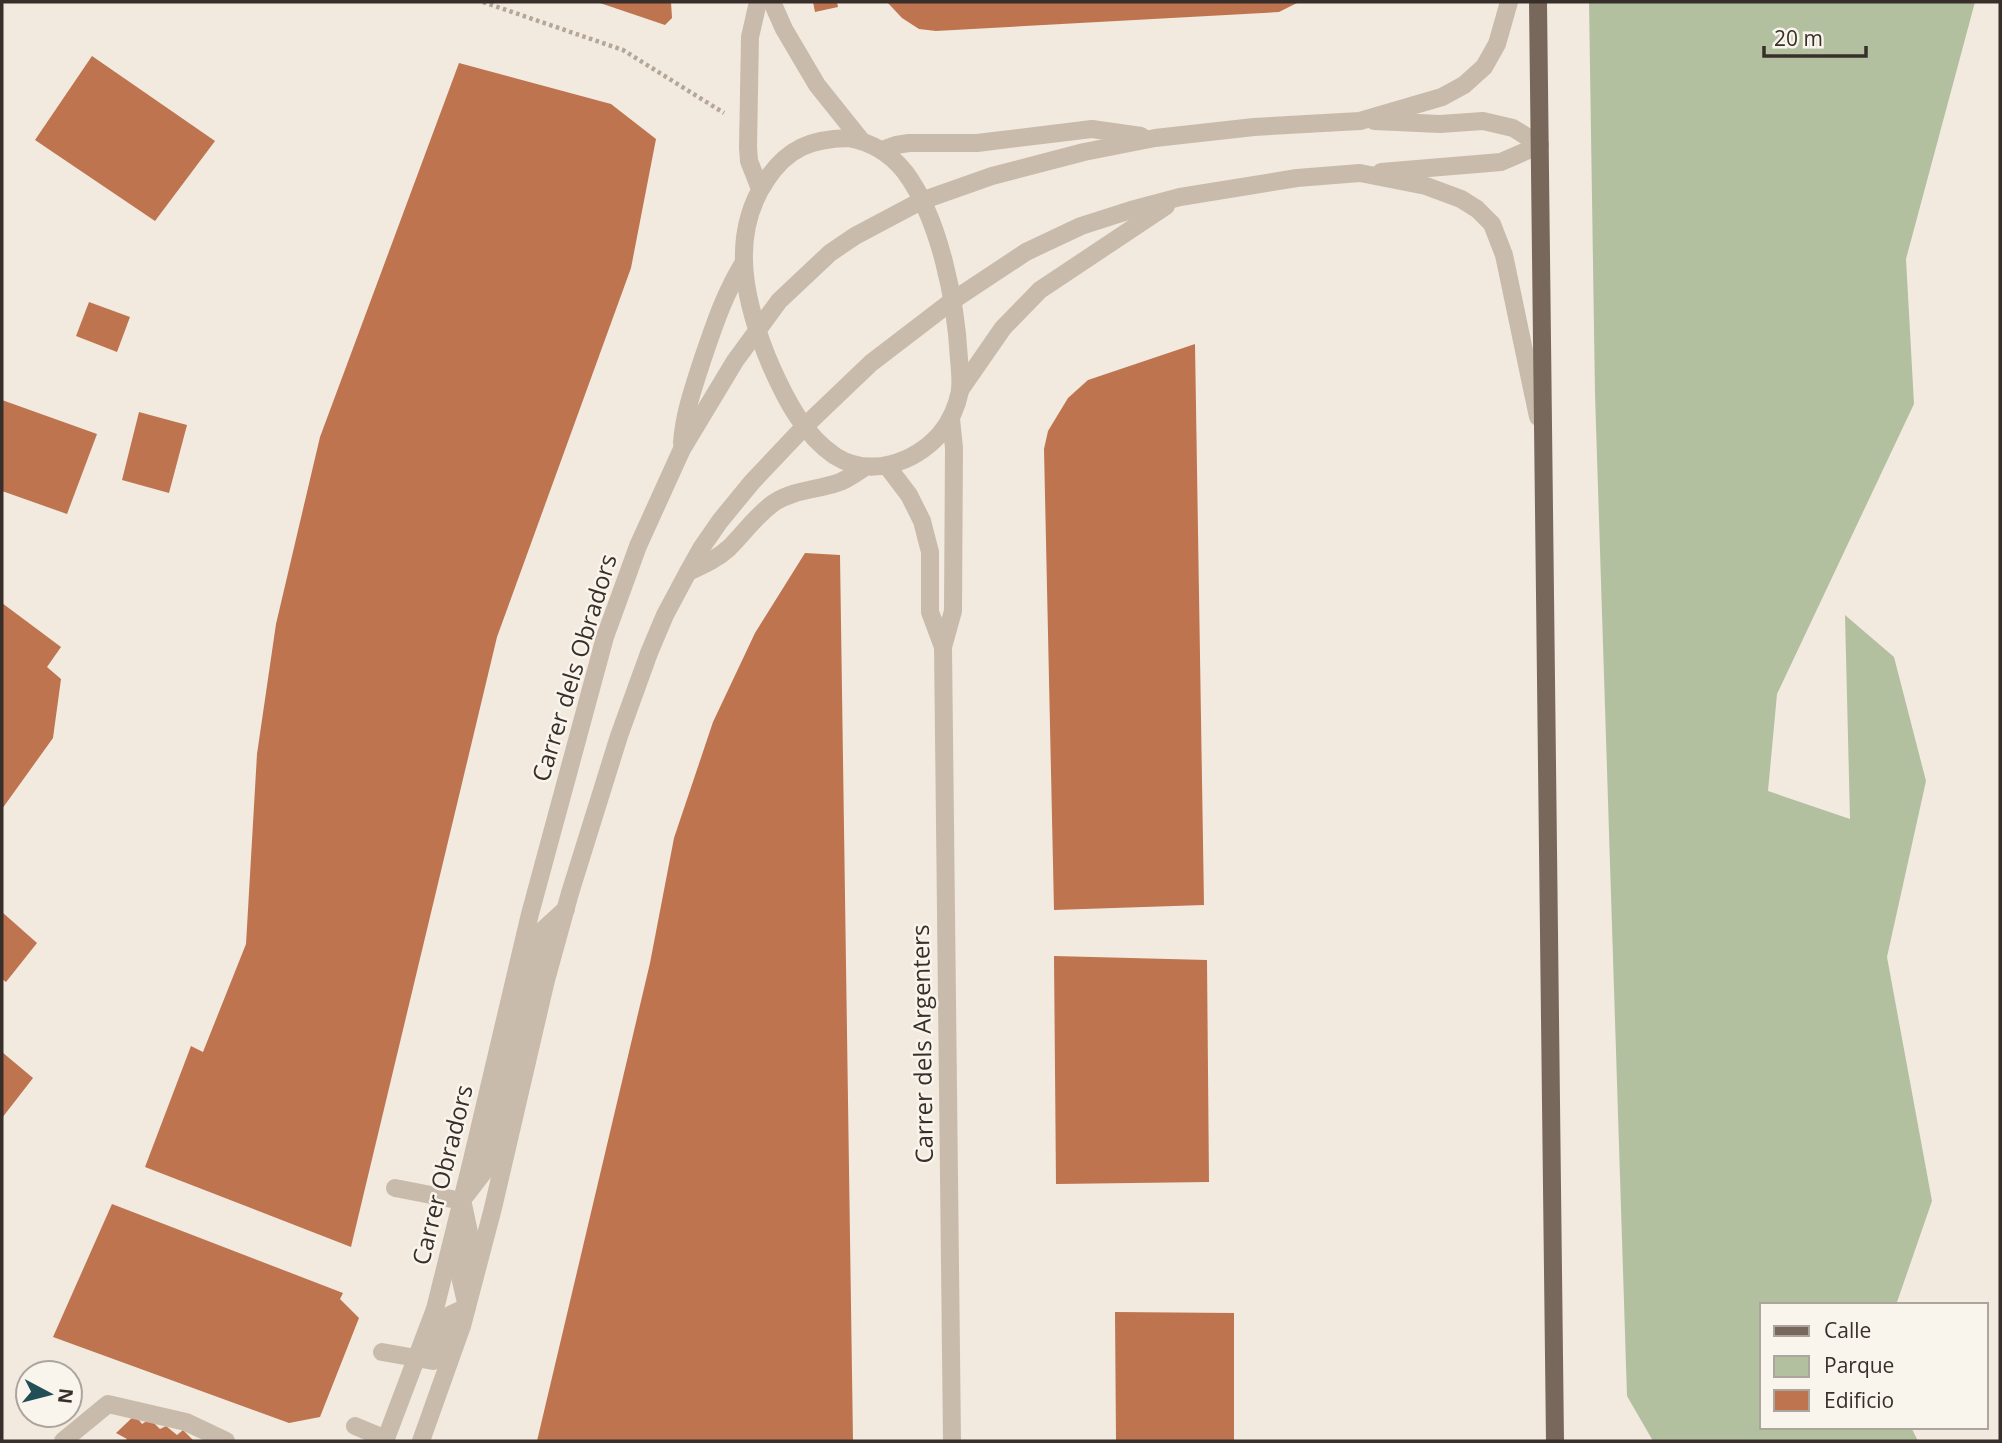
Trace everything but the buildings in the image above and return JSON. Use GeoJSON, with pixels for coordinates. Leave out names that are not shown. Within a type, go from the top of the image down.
{"type":"FeatureCollection","features":[{"type":"Feature","properties":{"kind":"main road"},"geometry":{"type":"LineString","coordinates":[[1538,2],[1555,1441]]}},
{"type":"Feature","properties":{"kind":"street"},"geometry":{"type":"LineString","coordinates":[[758,2],[750,37],[748,128],[749,161],[760,189]]}},
{"type":"Feature","properties":{"kind":"street"},"geometry":{"type":"LineString","coordinates":[[772,2],[784,29],[817,85],[861,140]]}},
{"type":"Feature","properties":{"kind":"street","name":"Carrer dels Obradors"},"geometry":{"type":"LineString","coordinates":[[1360,121],[1441,97],[1464,85],[1484,66],[1497,44],[1509,2]]}},
{"type":"Feature","properties":{"kind":"street","name":"Carrer dels Obradors"},"geometry":{"type":"LineString","coordinates":[[530,914],[605,637],[638,546],[682,449],[711,398],[756,331],[779,301],[830,253],[855,236],[921,201],[1041,162],[1155,138],[1254,127],[1360,121],[1440,124],[1483,121],[1513,128],[1540,145]]}},
{"type":"Feature","properties":{"kind":"street","name":"Carrer dels Obradors"},"geometry":{"type":"LineString","coordinates":[[882,150],[909,143],[976,143],[1092,129],[1155,138]]}},
{"type":"Feature","properties":{"kind":"street"},"geometry":{"type":"LineString","coordinates":[[960,390],[958,340],[940,250],[921,201],[904,172],[882,150],[861,140],[848,138],[810,143],[777,164],[760,189],[746,225],[744,262],[756,331],[777,380],[804,427],[837,457],[865,467],[887,466],[925,448],[951,419],[960,390],[1003,328],[1040,290],[1180,197]]}},
{"type":"Feature","properties":{"kind":"street"},"geometry":{"type":"LineString","coordinates":[[421,1441],[462,1326],[493,1208],[546,980],[619,736],[665,615],[702,547],[752,482],[804,427],[871,363],[952,301],[1026,252],[1081,226],[1180,197],[1297,178],[1501,162],[1540,145]]}},
{"type":"Feature","properties":{"kind":"street"},"geometry":{"type":"LineString","coordinates":[[1360,173],[1426,187],[1461,199],[1477,209],[1492,224],[1504,255],[1543,445]]}},
{"type":"Feature","properties":{"kind":"street"},"geometry":{"type":"LineString","coordinates":[[682,449],[686,410],[707,346],[724,297],[744,262]]}},
{"type":"Feature","properties":{"kind":"street","name":"Carrer dels Argenters"},"geometry":{"type":"LineString","coordinates":[[951,419],[954,448],[953,611],[943,647],[952,1441]]}},
{"type":"Feature","properties":{"kind":"street","name":"Carrer dels Argenters"},"geometry":{"type":"LineString","coordinates":[[887,466],[909,495],[922,521],[930,552],[930,612],[943,647]]}},
{"type":"Feature","properties":{"kind":"street"},"geometry":{"type":"LineString","coordinates":[[688,572],[718,557],[775,502],[789,495],[837,483],[865,467]]}},
{"type":"Feature","properties":{"kind":"street"},"geometry":{"type":"LineString","coordinates":[[467,1307],[459,1272],[470,1237],[462,1201],[486,1169],[542,931],[566,909]]}},
{"type":"Feature","properties":{"kind":"street","name":"Carrer Obradors"},"geometry":{"type":"LineString","coordinates":[[385,1440],[435,1309],[530,914]]}},
{"type":"Feature","properties":{"kind":"street"},"geometry":{"type":"LineString","coordinates":[[395,1188],[462,1201]]}},
{"type":"Feature","properties":{"kind":"street"},"geometry":{"type":"LineString","coordinates":[[382,1352],[433,1361],[450,1315],[467,1307]]}},
{"type":"Feature","properties":{"kind":"street"},"geometry":{"type":"LineString","coordinates":[[63,1441],[108,1404],[186,1422],[226,1441]]}},
{"type":"Feature","properties":{"kind":"street"},"geometry":{"type":"LineString","coordinates":[[355,1426],[385,1440]]}},
{"type":"Feature","properties":{"kind":"path"},"geometry":{"type":"LineString","coordinates":[[483,2],[623,50],[748,128]]}},
{"type":"Feature","properties":{"kind":"green space"},"geometry":{"type":"Polygon","coordinates":[[[1589,2],[1975,2],[1906,259],[1914,404],[1777,694],[1768,791],[1850,819],[1845,615],[1894,657],[1926,781],[1887,957],[1932,1201],[1897,1303],[1760,1303],[1760,1429],[1912,1429],[1918,1441],[1653,1441],[1627,1396],[1595,394],[1589,2]]]}}]}
